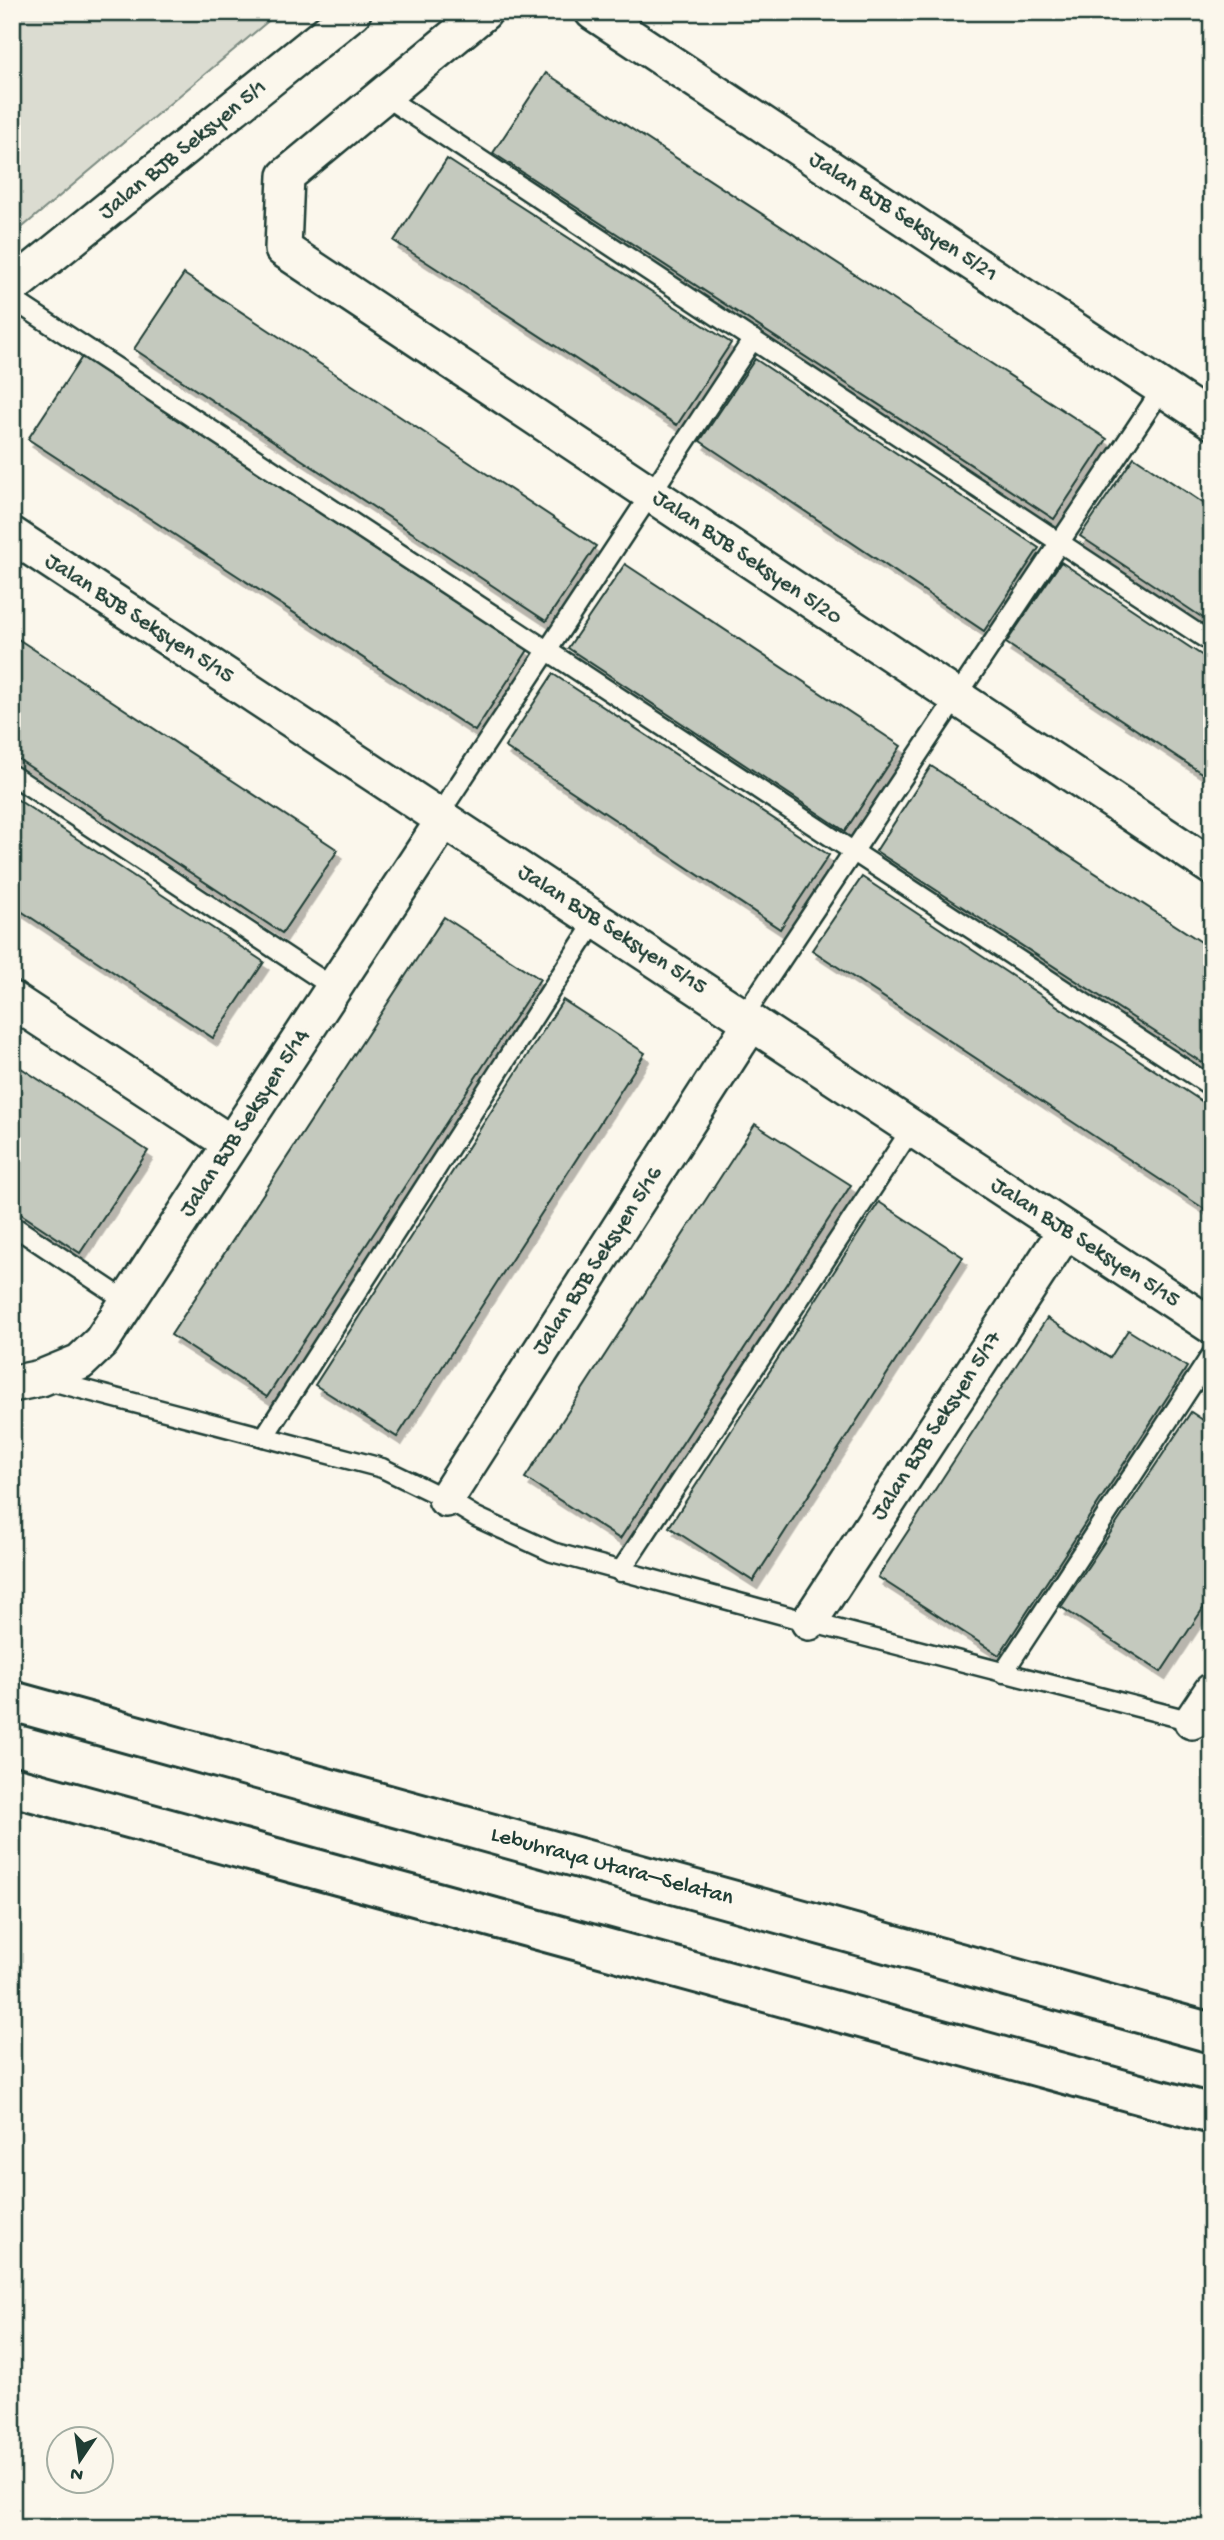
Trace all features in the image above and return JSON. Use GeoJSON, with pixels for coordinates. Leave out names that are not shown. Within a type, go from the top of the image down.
{"type":"FeatureCollection","features":[{"type":"Feature","properties":{"kind":"highway","name":"Lebuhraya Utara–Selatan"},"geometry":{"type":"LineString","coordinates":[[12,1701],[1212,2033]]}},
{"type":"Feature","properties":{"kind":"highway"},"geometry":{"type":"LineString","coordinates":[[12,1786],[1212,2114]]}},
{"type":"Feature","properties":{"kind":"street","name":"Jalan BJB Seksyen 5/1"},"geometry":{"type":"LineString","coordinates":[[12,287],[353,12]]}},
{"type":"Feature","properties":{"kind":"street"},"geometry":{"type":"LineString","coordinates":[[384,96],[484,12]]}},
{"type":"Feature","properties":{"kind":"street","name":"Jalan BJB Seksyen 5/21"},"geometry":{"type":"LineString","coordinates":[[593,12],[1212,421]]}},
{"type":"Feature","properties":{"kind":"street","name":"Jalan BJB Seksyen 5/20"},"geometry":{"type":"LineString","coordinates":[[384,96],[286,176],[283,249],[1212,866]]}},
{"type":"Feature","properties":{"kind":"street","name":"Jalan BJB Seksyen 5/15"},"geometry":{"type":"LineString","coordinates":[[12,536],[1212,1326]]}},
{"type":"Feature","properties":{"kind":"street","name":"Jalan BJB Seksyen 5/14"},"geometry":{"type":"LineString","coordinates":[[26,1381],[80,1362],[101,1342],[334,988],[441,818]]}},
{"type":"Feature","properties":{"kind":"street"},"geometry":{"type":"LineString","coordinates":[[12,1000],[230,1143]]}},
{"type":"Feature","properties":{"kind":"street","name":"Jalan BJB Seksyen 5/16"},"geometry":{"type":"LineString","coordinates":[[446,1499],[747,1020]]}},
{"type":"Feature","properties":{"kind":"street","name":"Jalan BJB Seksyen 5/17"},"geometry":{"type":"LineString","coordinates":[[809,1622],[1066,1230]]}},
{"type":"Feature","properties":{"kind":"street"},"geometry":{"type":"LineString","coordinates":[[1192,1721],[1212,1691]]}},
{"type":"Feature","properties":{"kind":"lane"},"geometry":{"type":"LineString","coordinates":[[384,96],[1212,643]]}},
{"type":"Feature","properties":{"kind":"lane"},"geometry":{"type":"LineString","coordinates":[[12,299],[1212,1087]]}},
{"type":"Feature","properties":{"kind":"lane"},"geometry":{"type":"LineString","coordinates":[[441,818],[547,650],[753,340]]}},
{"type":"Feature","properties":{"kind":"lane"},"geometry":{"type":"LineString","coordinates":[[747,1020],[853,851],[1162,388]]}},
{"type":"Feature","properties":{"kind":"lane"},"geometry":{"type":"LineString","coordinates":[[12,775],[334,988]]}},
{"type":"Feature","properties":{"kind":"lane"},"geometry":{"type":"LineString","coordinates":[[264,1437],[596,920]]}},
{"type":"Feature","properties":{"kind":"lane"},"geometry":{"type":"LineString","coordinates":[[620,1572],[912,1128]]}},
{"type":"Feature","properties":{"kind":"lane"},"geometry":{"type":"LineString","coordinates":[[12,1225],[128,1301]]}},
{"type":"Feature","properties":{"kind":"lane"},"geometry":{"type":"LineString","coordinates":[[1003,1673],[1212,1354]]}},
{"type":"Feature","properties":{"kind":"lane"},"geometry":{"type":"LineString","coordinates":[[26,1381],[264,1437],[382,1468],[476,1517],[552,1552],[620,1572],[1192,1721]]}},
{"type":"Feature","properties":{"kind":"shaded area"},"geometry":{"type":"Polygon","coordinates":[[[12,12],[279,12],[12,236],[12,12]]]}},
{"type":"Feature","properties":{"kind":"building"},"geometry":{"type":"Polygon","coordinates":[[[546,73],[1107,439],[1054,519],[493,153],[546,73]]]}},
{"type":"Feature","properties":{"kind":"building"},"geometry":{"type":"Polygon","coordinates":[[[447,159],[731,343],[677,425],[394,241],[447,159]]]}},
{"type":"Feature","properties":{"kind":"building"},"geometry":{"type":"Polygon","coordinates":[[[184,274],[596,546],[546,621],[134,349],[184,274]]]}},
{"type":"Feature","properties":{"kind":"building"},"geometry":{"type":"Polygon","coordinates":[[[82,357],[528,650],[475,731],[28,439],[82,357]]]}},
{"type":"Feature","properties":{"kind":"building"},"geometry":{"type":"Polygon","coordinates":[[[755,359],[1039,548],[984,631],[700,441],[755,359]]]}},
{"type":"Feature","properties":{"kind":"building"},"geometry":{"type":"Polygon","coordinates":[[[1134,457],[1212,509],[1212,624],[1080,536],[1134,457]]]}},
{"type":"Feature","properties":{"kind":"building"},"geometry":{"type":"Polygon","coordinates":[[[1061,562],[1212,662],[1212,780],[1006,643],[1061,562]]]}},
{"type":"Feature","properties":{"kind":"building"},"geometry":{"type":"Polygon","coordinates":[[[625,564],[901,746],[845,831],[568,648],[625,564]]]}},
{"type":"Feature","properties":{"kind":"building"},"geometry":{"type":"Polygon","coordinates":[[[12,635],[338,850],[282,933],[12,755],[12,635]]]}},
{"type":"Feature","properties":{"kind":"building"},"geometry":{"type":"Polygon","coordinates":[[[553,674],[829,855],[780,929],[505,747],[553,674]]]}},
{"type":"Feature","properties":{"kind":"building"},"geometry":{"type":"Polygon","coordinates":[[[931,766],[1212,949],[1212,1069],[876,851],[931,766]]]}},
{"type":"Feature","properties":{"kind":"building"},"geometry":{"type":"Polygon","coordinates":[[[12,796],[264,962],[213,1038],[12,905],[12,796]]]}},
{"type":"Feature","properties":{"kind":"building"},"geometry":{"type":"Polygon","coordinates":[[[862,877],[1212,1108],[1212,1214],[812,950],[862,877]]]}},
{"type":"Feature","properties":{"kind":"building"},"geometry":{"type":"Polygon","coordinates":[[[444,917],[540,979],[267,1397],[171,1335],[444,917]]]}},
{"type":"Feature","properties":{"kind":"building"},"geometry":{"type":"Polygon","coordinates":[[[563,1000],[645,1053],[397,1437],[315,1385],[563,1000]]]}},
{"type":"Feature","properties":{"kind":"building"},"geometry":{"type":"Polygon","coordinates":[[[12,1062],[148,1151],[80,1253],[12,1208],[12,1062]]]}},
{"type":"Feature","properties":{"kind":"building"},"geometry":{"type":"Polygon","coordinates":[[[755,1124],[851,1185],[620,1539],[525,1478],[755,1124]]]}},
{"type":"Feature","properties":{"kind":"building"},"geometry":{"type":"Polygon","coordinates":[[[879,1202],[963,1257],[753,1581],[669,1527],[879,1202]]]}},
{"type":"Feature","properties":{"kind":"building"},"geometry":{"type":"Polygon","coordinates":[[[1047,1318],[1110,1358],[1128,1330],[1187,1367],[999,1655],[878,1577],[1047,1318]]]}},
{"type":"Feature","properties":{"kind":"building"},"geometry":{"type":"Polygon","coordinates":[[[1191,1412],[1212,1426],[1212,1595],[1161,1672],[1061,1607],[1191,1412]]]}}]}
